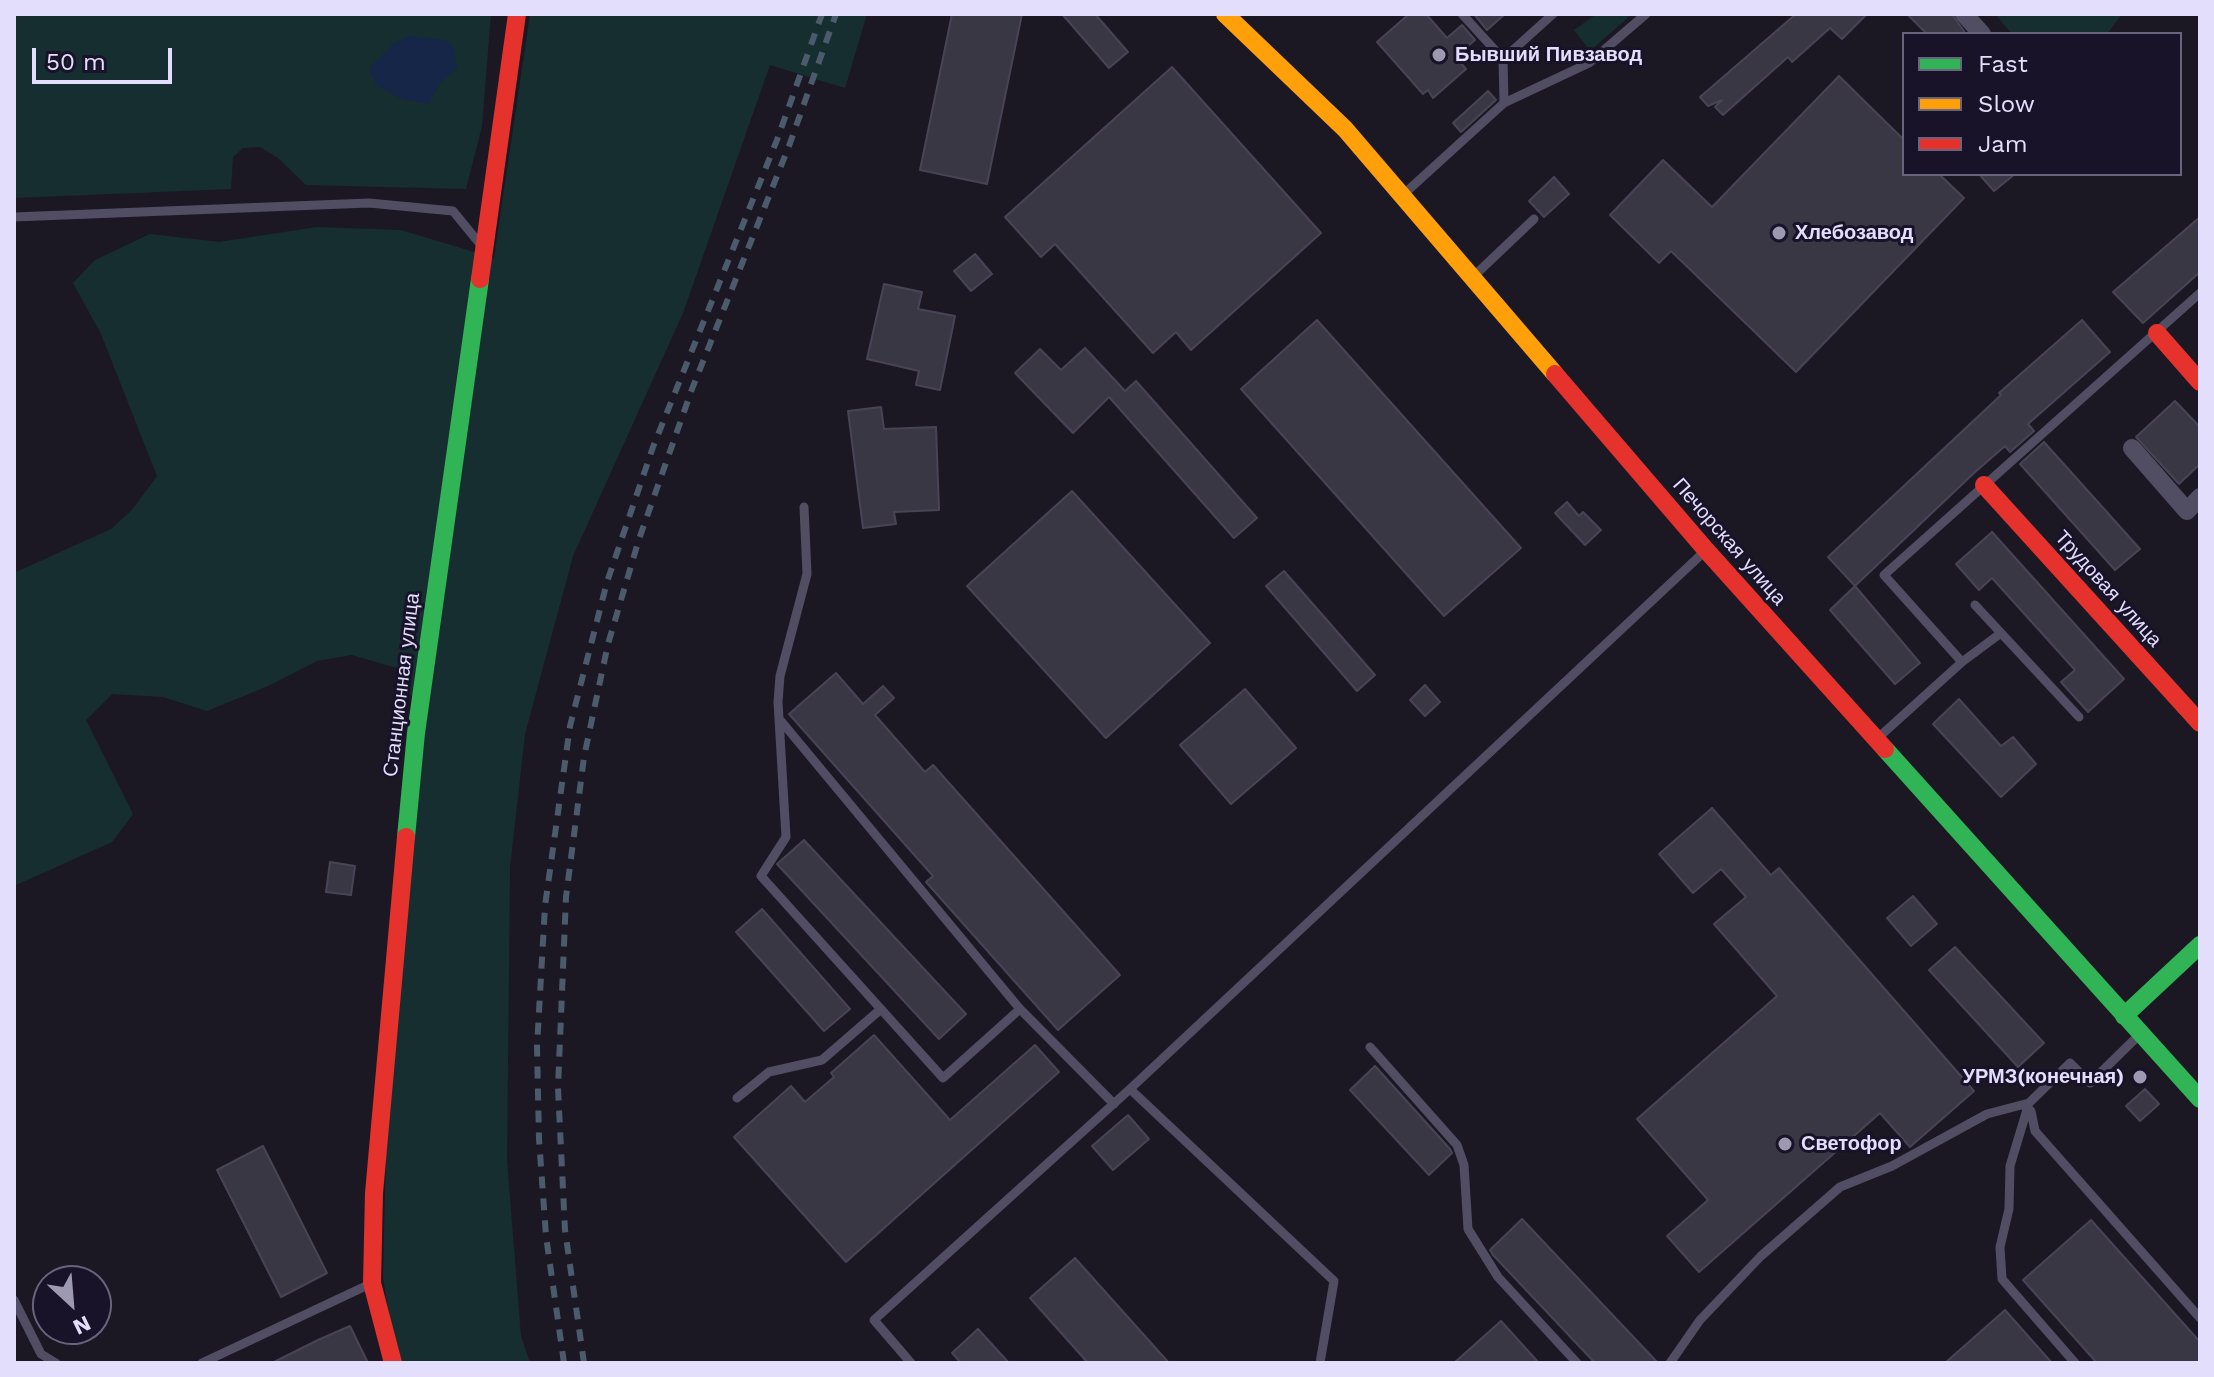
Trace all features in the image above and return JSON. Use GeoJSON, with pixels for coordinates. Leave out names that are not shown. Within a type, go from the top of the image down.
{"type":"FeatureCollection","features":[{"type":"Feature","properties":{"kind":"street","name":"Станционная улица"},"geometry":{"type":"LineString","coordinates":[[393,1363],[372,1283],[374,1193],[416,733],[517,14]]}},
{"type":"Feature","properties":{"kind":"street","name":"Печорская улица"},"geometry":{"type":"LineString","coordinates":[[1225,14],[1345,129],[1706,550],[2200,1099]]}},
{"type":"Feature","properties":{"kind":"street"},"geometry":{"type":"LineString","coordinates":[[1964,14],[1980,32]]}},
{"type":"Feature","properties":{"kind":"street"},"geometry":{"type":"LineString","coordinates":[[2157,333],[2200,382]]}},
{"type":"Feature","properties":{"kind":"street"},"geometry":{"type":"LineString","coordinates":[[2132,448],[2196,511]]}},
{"type":"Feature","properties":{"kind":"street","name":"Трудовая улица"},"geometry":{"type":"LineString","coordinates":[[1984,485],[2200,723]]}},
{"type":"Feature","properties":{"kind":"street"},"geometry":{"type":"LineString","coordinates":[[2124,1016],[2200,945]]}},
{"type":"Feature","properties":{"kind":"lane"},"geometry":{"type":"LineString","coordinates":[[1462,14],[1503,59],[1504,103]]}},
{"type":"Feature","properties":{"kind":"lane"},"geometry":{"type":"LineString","coordinates":[[1503,59],[1553,14]]}},
{"type":"Feature","properties":{"kind":"lane"},"geometry":{"type":"LineString","coordinates":[[1402,196],[1504,103],[1589,63],[1646,14]]}},
{"type":"Feature","properties":{"kind":"lane"},"geometry":{"type":"LineString","coordinates":[[14,217],[369,203],[453,211],[484,250]]}},
{"type":"Feature","properties":{"kind":"lane"},"geometry":{"type":"LineString","coordinates":[[1473,278],[1534,219]]}},
{"type":"Feature","properties":{"kind":"lane"},"geometry":{"type":"LineString","coordinates":[[1962,662],[1884,575],[2200,293]]}},
{"type":"Feature","properties":{"kind":"lane"},"geometry":{"type":"LineString","coordinates":[[804,507],[807,574],[780,676],[786,837],[761,876],[943,1078],[1020,1009]]}},
{"type":"Feature","properties":{"kind":"lane"},"geometry":{"type":"LineString","coordinates":[[911,1363],[874,1320],[1114,1104],[1706,550]]}},
{"type":"Feature","properties":{"kind":"lane"},"geometry":{"type":"LineString","coordinates":[[1975,605],[2079,717]]}},
{"type":"Feature","properties":{"kind":"lane"},"geometry":{"type":"LineString","coordinates":[[1876,740],[1962,662],[2001,633]]}},
{"type":"Feature","properties":{"kind":"lane"},"geometry":{"type":"LineString","coordinates":[[781,721],[1020,1009],[1114,1104]]}},
{"type":"Feature","properties":{"kind":"lane"},"geometry":{"type":"LineString","coordinates":[[737,1098],[769,1072],[822,1060],[881,1009]]}},
{"type":"Feature","properties":{"kind":"lane"},"geometry":{"type":"LineString","coordinates":[[2075,1363],[2002,1279],[2000,1247],[2009,1209],[2010,1166],[2029,1103],[2070,1063],[2090,1083],[2140,1033]]}},
{"type":"Feature","properties":{"kind":"lane"},"geometry":{"type":"LineString","coordinates":[[1370,1047],[1457,1145],[1464,1165],[1468,1229],[1498,1277],[1577,1363]]}},
{"type":"Feature","properties":{"kind":"lane"},"geometry":{"type":"LineString","coordinates":[[1130,1089],[1334,1281],[1320,1363]]}},
{"type":"Feature","properties":{"kind":"lane"},"geometry":{"type":"LineString","coordinates":[[2029,1103],[2035,1131],[2200,1318]]}},
{"type":"Feature","properties":{"kind":"lane"},"geometry":{"type":"LineString","coordinates":[[1670,1363],[1700,1320],[1751,1267],[1840,1187],[1892,1166],[1987,1114],[2029,1103]]}},
{"type":"Feature","properties":{"kind":"lane"},"geometry":{"type":"LineString","coordinates":[[202,1363],[372,1283]]}},
{"type":"Feature","properties":{"kind":"lane"},"geometry":{"type":"LineString","coordinates":[[14,1300],[41,1354],[56,1363]]}},
{"type":"Feature","properties":{"kind":"green space"},"geometry":{"type":"Polygon","coordinates":[[[14,14],[491,14],[482,126],[466,189],[306,185],[278,158],[260,147],[243,148],[233,157],[231,189],[14,198],[14,14]]]}},
{"type":"Feature","properties":{"kind":"green space"},"geometry":{"type":"Polygon","coordinates":[[[530,14],[867,14],[845,88],[770,65],[683,313],[573,556],[525,734],[510,867],[507,1160],[521,1336],[530,1363],[397,1363],[383,1278],[386,1151],[420,713],[397,668],[352,655],[317,661],[268,686],[207,711],[163,697],[112,694],[86,720],[133,814],[112,842],[14,886],[14,573],[111,529],[132,510],[157,476],[101,334],[73,283],[95,260],[150,234],[219,242],[317,227],[401,230],[494,258],[530,14]]]}},
{"type":"Feature","properties":{"kind":"green space"},"geometry":{"type":"Polygon","coordinates":[[[1632,14],[1590,51],[1574,30],[1595,15],[1632,14]]]}},
{"type":"Feature","properties":{"kind":"green space"},"geometry":{"type":"Polygon","coordinates":[[[1995,14],[2122,14],[2108,32],[2010,32],[1995,14]]]}},
{"type":"Feature","properties":{"kind":"water"},"geometry":{"type":"Polygon","coordinates":[[[408,36],[447,40],[453,48],[457,68],[440,83],[429,104],[402,99],[377,86],[369,69],[392,45],[408,36]]]}},
{"type":"Feature","properties":{"kind":"building"},"geometry":{"type":"Polygon","coordinates":[[[952,14],[1022,14],[987,184],[920,170],[952,14]]]}},
{"type":"Feature","properties":{"kind":"building"},"geometry":{"type":"Polygon","coordinates":[[[1062,14],[1095,14],[1128,52],[1109,68],[1062,14]]]}},
{"type":"Feature","properties":{"kind":"building","name":"Бывший Пивзавод"},"geometry":{"type":"Polygon","coordinates":[[[1409,14],[1426,14],[1447,38],[1462,25],[1475,40],[1461,52],[1465,57],[1460,62],[1466,69],[1433,98],[1428,90],[1423,94],[1377,42],[1409,14]]]}},
{"type":"Feature","properties":{"kind":"building"},"geometry":{"type":"Polygon","coordinates":[[[1474,14],[1505,14],[1487,30],[1474,14]]]}},
{"type":"Feature","properties":{"kind":"building"},"geometry":{"type":"Polygon","coordinates":[[[1796,14],[1867,14],[1842,39],[1830,28],[1792,62],[1788,57],[1723,115],[1715,107],[1722,100],[1708,106],[1700,97],[1796,14]]]}},
{"type":"Feature","properties":{"kind":"building"},"geometry":{"type":"Polygon","coordinates":[[[1907,14],[1952,14],[1965,32],[1925,32],[1907,14]]]}},
{"type":"Feature","properties":{"kind":"building"},"geometry":{"type":"Polygon","coordinates":[[[1172,67],[1321,233],[1191,350],[1176,332],[1153,353],[1055,244],[1041,257],[1005,217],[1172,67]]]}},
{"type":"Feature","properties":{"kind":"building","name":"Хлебозавод"},"geometry":{"type":"Polygon","coordinates":[[[1839,76],[1902,138],[1902,176],[1941,176],[1964,198],[1796,372],[1671,251],[1659,263],[1610,215],[1663,160],[1712,207],[1839,76]]]}},
{"type":"Feature","properties":{"kind":"building"},"geometry":{"type":"Polygon","coordinates":[[[1488,91],[1496,100],[1461,132],[1453,123],[1488,91]]]}},
{"type":"Feature","properties":{"kind":"building"},"geometry":{"type":"Polygon","coordinates":[[[1981,176],[2013,176],[1994,191],[1981,176]]]}},
{"type":"Feature","properties":{"kind":"building"},"geometry":{"type":"Polygon","coordinates":[[[1554,177],[1569,194],[1544,217],[1529,201],[1554,177]]]}},
{"type":"Feature","properties":{"kind":"building"},"geometry":{"type":"Polygon","coordinates":[[[2200,217],[2200,272],[2143,323],[2113,292],[2200,217]]]}},
{"type":"Feature","properties":{"kind":"building"},"geometry":{"type":"Polygon","coordinates":[[[975,254],[992,274],[971,291],[954,271],[975,254]]]}},
{"type":"Feature","properties":{"kind":"building"},"geometry":{"type":"Polygon","coordinates":[[[884,284],[922,292],[918,309],[955,316],[940,390],[916,385],[919,371],[867,359],[884,284]]]}},
{"type":"Feature","properties":{"kind":"building"},"geometry":{"type":"Polygon","coordinates":[[[1317,320],[1521,548],[1444,616],[1241,389],[1317,320]]]}},
{"type":"Feature","properties":{"kind":"building"},"geometry":{"type":"Polygon","coordinates":[[[2082,320],[2110,352],[2028,424],[2034,431],[2010,452],[2005,446],[1855,586],[1828,557],[2001,395],[1999,393],[2082,320]]]}},
{"type":"Feature","properties":{"kind":"building"},"geometry":{"type":"Polygon","coordinates":[[[1085,348],[1125,391],[1136,381],[1257,518],[1234,538],[1109,397],[1073,433],[1015,373],[1040,349],[1061,370],[1085,348]]]}},
{"type":"Feature","properties":{"kind":"building"},"geometry":{"type":"Polygon","coordinates":[[[2175,401],[2200,427],[2200,464],[2179,484],[2136,437],[2175,401]]]}},
{"type":"Feature","properties":{"kind":"building"},"geometry":{"type":"Polygon","coordinates":[[[881,407],[884,429],[936,427],[939,510],[894,512],[896,524],[863,528],[848,411],[881,407]]]}},
{"type":"Feature","properties":{"kind":"building"},"geometry":{"type":"Polygon","coordinates":[[[2044,442],[2140,549],[2115,570],[2020,464],[2044,442]]]}},
{"type":"Feature","properties":{"kind":"building"},"geometry":{"type":"Polygon","coordinates":[[[1072,491],[1210,643],[1106,738],[967,586],[1072,491]]]}},
{"type":"Feature","properties":{"kind":"building"},"geometry":{"type":"Polygon","coordinates":[[[1567,502],[1579,516],[1583,512],[1601,530],[1585,545],[1555,513],[1567,502]]]}},
{"type":"Feature","properties":{"kind":"building"},"geometry":{"type":"Polygon","coordinates":[[[1992,532],[2124,679],[2088,712],[2061,682],[2075,670],[1992,578],[1979,590],[1956,564],[1992,532]]]}},
{"type":"Feature","properties":{"kind":"building"},"geometry":{"type":"Polygon","coordinates":[[[1284,571],[1375,675],[1357,691],[1266,586],[1284,571]]]}},
{"type":"Feature","properties":{"kind":"building"},"geometry":{"type":"Polygon","coordinates":[[[1855,586],[1920,663],[1895,684],[1830,610],[1855,586]]]}},
{"type":"Feature","properties":{"kind":"building"},"geometry":{"type":"Polygon","coordinates":[[[836,673],[863,704],[883,686],[894,698],[875,715],[925,772],[933,765],[1120,975],[1058,1030],[926,882],[933,876],[789,714],[836,673]]]}},
{"type":"Feature","properties":{"kind":"building"},"geometry":{"type":"Polygon","coordinates":[[[1425,685],[1440,702],[1425,716],[1410,700],[1425,685]]]}},
{"type":"Feature","properties":{"kind":"building"},"geometry":{"type":"Polygon","coordinates":[[[1245,689],[1296,748],[1231,804],[1180,745],[1245,689]]]}},
{"type":"Feature","properties":{"kind":"building"},"geometry":{"type":"Polygon","coordinates":[[[1959,699],[2001,746],[2013,737],[2036,764],[2001,797],[1933,724],[1959,699]]]}},
{"type":"Feature","properties":{"kind":"building"},"geometry":{"type":"Polygon","coordinates":[[[1712,808],[1771,875],[1779,868],[1974,1091],[1910,1147],[1880,1113],[1699,1272],[1667,1236],[1708,1200],[1637,1119],[1777,996],[1714,924],[1746,897],[1721,869],[1693,893],[1659,854],[1712,808]]]}},
{"type":"Feature","properties":{"kind":"building"},"geometry":{"type":"Polygon","coordinates":[[[804,840],[966,1014],[939,1039],[777,864],[804,840]]]}},
{"type":"Feature","properties":{"kind":"building"},"geometry":{"type":"Polygon","coordinates":[[[330,862],[355,866],[351,895],[326,892],[330,862]]]}},
{"type":"Feature","properties":{"kind":"building"},"geometry":{"type":"Polygon","coordinates":[[[1913,896],[1937,924],[1911,946],[1887,918],[1913,896]]]}},
{"type":"Feature","properties":{"kind":"building"},"geometry":{"type":"Polygon","coordinates":[[[762,909],[850,1009],[824,1031],[736,932],[762,909]]]}},
{"type":"Feature","properties":{"kind":"building"},"geometry":{"type":"Polygon","coordinates":[[[1955,947],[2044,1043],[2018,1067],[1929,970],[1955,947]]]}},
{"type":"Feature","properties":{"kind":"building"},"geometry":{"type":"Polygon","coordinates":[[[874,1035],[950,1120],[1035,1045],[1059,1072],[846,1262],[734,1137],[791,1086],[805,1102],[834,1077],[831,1073],[874,1035]]]}},
{"type":"Feature","properties":{"kind":"building"},"geometry":{"type":"Polygon","coordinates":[[[1375,1066],[1452,1153],[1429,1175],[1350,1090],[1375,1066]]]}},
{"type":"Feature","properties":{"kind":"building"},"geometry":{"type":"Polygon","coordinates":[[[2145,1089],[2159,1104],[2140,1121],[2126,1106],[2145,1089]]]}},
{"type":"Feature","properties":{"kind":"building"},"geometry":{"type":"Polygon","coordinates":[[[1128,1115],[1149,1139],[1113,1170],[1092,1146],[1128,1115]]]}},
{"type":"Feature","properties":{"kind":"building"},"geometry":{"type":"Polygon","coordinates":[[[263,1146],[327,1273],[281,1297],[217,1170],[263,1146]]]}},
{"type":"Feature","properties":{"kind":"building"},"geometry":{"type":"Polygon","coordinates":[[[1522,1219],[1658,1363],[1595,1363],[1493,1255],[1490,1250],[1522,1219]]]}},
{"type":"Feature","properties":{"kind":"building"},"geometry":{"type":"Polygon","coordinates":[[[2091,1220],[2200,1342],[2200,1363],[2097,1363],[2023,1280],[2091,1220]]]}},
{"type":"Feature","properties":{"kind":"building"},"geometry":{"type":"Polygon","coordinates":[[[1075,1258],[1169,1363],[1088,1363],[1030,1298],[1075,1258]]]}},
{"type":"Feature","properties":{"kind":"building"},"geometry":{"type":"Polygon","coordinates":[[[2005,1310],[2052,1363],[1945,1363],[2005,1310]]]}},
{"type":"Feature","properties":{"kind":"building"},"geometry":{"type":"Polygon","coordinates":[[[1501,1321],[1539,1363],[1454,1363],[1501,1321]]]}},
{"type":"Feature","properties":{"kind":"building"},"geometry":{"type":"Polygon","coordinates":[[[350,1326],[368,1363],[272,1363],[318,1340],[350,1326]]]}},
{"type":"Feature","properties":{"kind":"building"},"geometry":{"type":"Polygon","coordinates":[[[978,1329],[1009,1363],[961,1363],[952,1353],[978,1329]]]}},
{"type":"Feature","properties":{"kind":"railway"},"geometry":{"type":"LineString","coordinates":[[564,1363],[546,1236],[537,1047],[545,906],[570,726],[607,582],[653,447],[777,140],[822,14]]}},
{"type":"Feature","properties":{"kind":"railway"},"geometry":{"type":"LineString","coordinates":[[584,1363],[565,1230],[558,1088],[566,897],[584,757],[608,644],[639,539],[692,389],[789,146],[836,14]]}},
{"type":"Feature","properties":{"kind":"traffic: fast"},"geometry":{"type":"LineString","coordinates":[[406,837],[416,733],[480,279]]}},
{"type":"Feature","properties":{"kind":"traffic: fast"},"geometry":{"type":"LineString","coordinates":[[1885,749],[2200,1099]]}},
{"type":"Feature","properties":{"kind":"traffic: fast"},"geometry":{"type":"LineString","coordinates":[[2124,1016],[2200,945]]}},
{"type":"Feature","properties":{"kind":"traffic: slow"},"geometry":{"type":"LineString","coordinates":[[1225,14],[1345,129],[1555,374]]}},
{"type":"Feature","properties":{"kind":"traffic: jam"},"geometry":{"type":"LineString","coordinates":[[480,279],[517,14]]}},
{"type":"Feature","properties":{"kind":"traffic: jam"},"geometry":{"type":"LineString","coordinates":[[2157,333],[2200,382]]}},
{"type":"Feature","properties":{"kind":"traffic: jam"},"geometry":{"type":"LineString","coordinates":[[1555,374],[1706,550],[1885,749]]}},
{"type":"Feature","properties":{"kind":"traffic: jam"},"geometry":{"type":"LineString","coordinates":[[1984,485],[2200,723]]}},
{"type":"Feature","properties":{"kind":"traffic: jam"},"geometry":{"type":"LineString","coordinates":[[393,1363],[372,1283],[374,1193],[406,837]]}},
{"type":"Feature","properties":{"kind":"place","name":"Бывший Пивзавод"},"geometry":{"type":"Point","coordinates":[1439,55]}},
{"type":"Feature","properties":{"kind":"place","name":"Хлебозавод"},"geometry":{"type":"Point","coordinates":[1779,233]}},
{"type":"Feature","properties":{"kind":"place","name":"УРМЗ(конечная)"},"geometry":{"type":"Point","coordinates":[2140,1077]}},
{"type":"Feature","properties":{"kind":"place","name":"Светофор"},"geometry":{"type":"Point","coordinates":[1785,1144]}}]}
